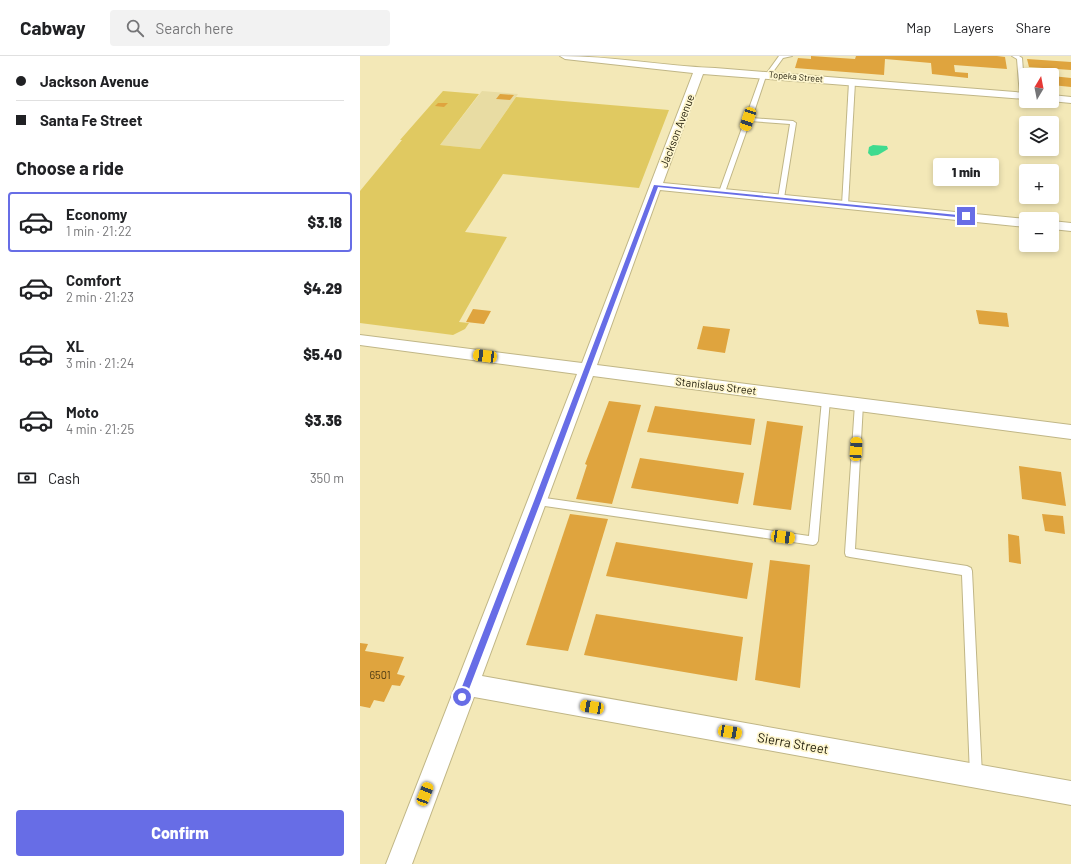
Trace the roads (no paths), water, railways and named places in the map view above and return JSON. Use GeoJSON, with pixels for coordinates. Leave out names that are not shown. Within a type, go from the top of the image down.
{"type":"FeatureCollection","features":[{"type":"Feature","properties":{"kind":"street","name":"Topeka Street"},"geometry":{"type":"LineString","coordinates":[[566,56],[614,63],[1019,96]]}},
{"type":"Feature","properties":{"kind":"street","name":"Jackson Avenue"},"geometry":{"type":"LineString","coordinates":[[399,864],[538,501],[699,70]]}},
{"type":"Feature","properties":{"kind":"street"},"geometry":{"type":"LineString","coordinates":[[1059,99],[1071,100]]}},
{"type":"Feature","properties":{"kind":"street"},"geometry":{"type":"LineString","coordinates":[[656,186],[1019,221]]}},
{"type":"Feature","properties":{"kind":"street"},"geometry":{"type":"LineString","coordinates":[[1059,226],[1071,227]]}},
{"type":"Feature","properties":{"kind":"street","name":"Stanislaus Street"},"geometry":{"type":"LineString","coordinates":[[360,340],[1071,432]]}},
{"type":"Feature","properties":{"kind":"street","name":"Sierra Street"},"geometry":{"type":"LineString","coordinates":[[467,685],[1071,793]]}},
{"type":"Feature","properties":{"kind":"lane"},"geometry":{"type":"LineString","coordinates":[[722,192],[748,119],[766,75],[782,57],[789,56]]}},
{"type":"Feature","properties":{"kind":"lane"},"geometry":{"type":"LineString","coordinates":[[1015,56],[1019,58],[1020,68]]}},
{"type":"Feature","properties":{"kind":"lane"},"geometry":{"type":"LineString","coordinates":[[845,204],[852,82]]}},
{"type":"Feature","properties":{"kind":"lane"},"geometry":{"type":"LineString","coordinates":[[748,119],[793,123],[781,198]]}},
{"type":"Feature","properties":{"kind":"lane"},"geometry":{"type":"LineString","coordinates":[[538,501],[813,541],[826,400]]}},
{"type":"Feature","properties":{"kind":"lane"},"geometry":{"type":"LineString","coordinates":[[859,404],[850,553],[967,571],[976,775]]}}]}
